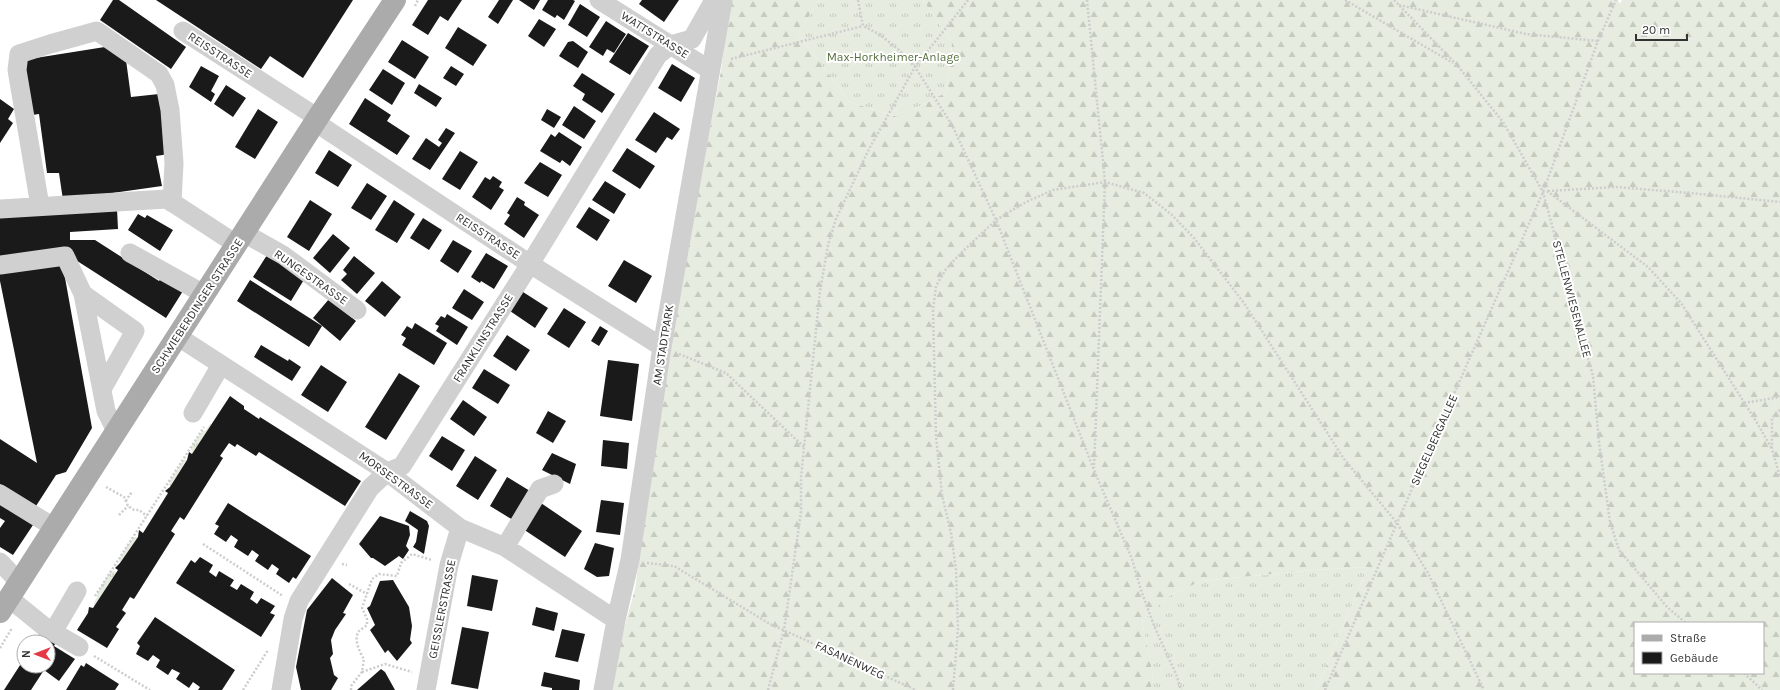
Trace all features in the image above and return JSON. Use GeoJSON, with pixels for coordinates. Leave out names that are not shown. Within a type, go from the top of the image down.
{"type":"FeatureCollection","features":[{"type":"Feature","properties":{"kind":"main road","name":"SCHWIEBERDINGER STRASSE"},"geometry":{"type":"LineString","coordinates":[[9,598],[316,120],[395,0]]}},
{"type":"Feature","properties":{"kind":"street","name":"WATTSTRASSE"},"geometry":{"type":"LineString","coordinates":[[599,0],[711,68]]}},
{"type":"Feature","properties":{"kind":"street","name":"FRANKLINSTRASSE"},"geometry":{"type":"LineString","coordinates":[[281,690],[297,606],[306,589],[370,488],[387,472],[402,466],[530,264],[658,55],[671,45],[692,39],[714,0]]}},
{"type":"Feature","properties":{"kind":"street","name":"AM STADTPARK"},"geometry":{"type":"LineString","coordinates":[[603,690],[616,620],[630,560],[662,347],[722,0]]}},
{"type":"Feature","properties":{"kind":"street"},"geometry":{"type":"LineString","coordinates":[[40,206],[17,70],[19,54],[97,31],[159,74],[165,86],[170,110],[174,163],[172,203]]}},
{"type":"Feature","properties":{"kind":"street","name":"REISSTRASSE"},"geometry":{"type":"LineString","coordinates":[[183,31],[530,264],[662,347]]}},
{"type":"Feature","properties":{"kind":"street"},"geometry":{"type":"LineString","coordinates":[[0,209],[167,199],[172,203]]}},
{"type":"Feature","properties":{"kind":"street","name":"RUNGESTRASSE"},"geometry":{"type":"LineString","coordinates":[[172,203],[240,239],[283,255],[357,310]]}},
{"type":"Feature","properties":{"kind":"street"},"geometry":{"type":"LineString","coordinates":[[130,253],[204,294]]}},
{"type":"Feature","properties":{"kind":"street"},"geometry":{"type":"LineString","coordinates":[[0,265],[65,256],[83,294],[106,411],[116,431]]}},
{"type":"Feature","properties":{"kind":"street"},"geometry":{"type":"LineString","coordinates":[[83,294],[135,331],[102,389]]}},
{"type":"Feature","properties":{"kind":"street","name":"MORSESTRASSE"},"geometry":{"type":"LineString","coordinates":[[177,336],[221,366],[387,472],[460,528],[505,547],[616,620]]}},
{"type":"Feature","properties":{"kind":"street"},"geometry":{"type":"LineString","coordinates":[[200,419],[221,366]]}},
{"type":"Feature","properties":{"kind":"street"},"geometry":{"type":"LineString","coordinates":[[505,547],[540,489],[554,484]]}},
{"type":"Feature","properties":{"kind":"street"},"geometry":{"type":"LineString","coordinates":[[0,494],[55,528]]}},
{"type":"Feature","properties":{"kind":"street","name":"GEISSLERSTRASSE"},"geometry":{"type":"LineString","coordinates":[[427,683],[450,565],[460,528]]}},
{"type":"Feature","properties":{"kind":"street"},"geometry":{"type":"LineString","coordinates":[[0,562],[9,598],[53,632],[79,647]]}},
{"type":"Feature","properties":{"kind":"street"},"geometry":{"type":"LineString","coordinates":[[53,632],[85,596]]}},
{"type":"Feature","properties":{"kind":"path"},"geometry":{"type":"LineString","coordinates":[[858,0],[863,26]]}},
{"type":"Feature","properties":{"kind":"path"},"geometry":{"type":"LineString","coordinates":[[768,690],[784,630],[801,512],[804,447],[820,292],[828,245],[834,225],[869,149],[915,67],[968,0]]}},
{"type":"Feature","properties":{"kind":"path"},"geometry":{"type":"LineString","coordinates":[[1087,0],[1105,182],[1094,470]]}},
{"type":"Feature","properties":{"kind":"path"},"geometry":{"type":"LineString","coordinates":[[1345,0],[1457,65]]}},
{"type":"Feature","properties":{"kind":"path","name":"STELLENWIESENALLEE"},"geometry":{"type":"LineString","coordinates":[[1394,0],[1457,65],[1503,122],[1545,192],[1593,376],[1599,442],[1610,522],[1619,550],[1668,608],[1685,622]]}},
{"type":"Feature","properties":{"kind":"path","name":"SIEGELBERGALLEE"},"geometry":{"type":"LineString","coordinates":[[1326,690],[1397,523],[1545,192],[1598,41],[1616,0]]}},
{"type":"Feature","properties":{"kind":"path"},"geometry":{"type":"LineString","coordinates":[[1398,4],[1526,34],[1598,41]]}},
{"type":"Feature","properties":{"kind":"path"},"geometry":{"type":"LineString","coordinates":[[711,68],[738,57],[863,26],[879,34],[899,50],[915,67],[952,125],[996,220],[1094,470],[1132,559],[1150,615],[1176,674],[1181,690]]}},
{"type":"Feature","properties":{"kind":"path"},"geometry":{"type":"LineString","coordinates":[[953,690],[958,628],[956,570],[951,533],[942,495],[936,436],[933,310],[936,286],[946,269],[996,220],[1026,202],[1052,190],[1105,182],[1144,192],[1171,214],[1194,238],[1244,303],[1344,459],[1397,523],[1428,573],[1484,690]]}},
{"type":"Feature","properties":{"kind":"path"},"geometry":{"type":"LineString","coordinates":[[1545,192],[1616,187],[1690,192],[1780,202]]}},
{"type":"Feature","properties":{"kind":"path"},"geometry":{"type":"LineString","coordinates":[[1545,192],[1648,267],[1681,303],[1772,449],[1780,477]]}},
{"type":"Feature","properties":{"kind":"path"},"geometry":{"type":"LineString","coordinates":[[687,358],[726,373],[804,447]]}},
{"type":"Feature","properties":{"kind":"path"},"geometry":{"type":"LineString","coordinates":[[1744,403],[1780,397]]}},
{"type":"Feature","properties":{"kind":"path"},"geometry":{"type":"LineString","coordinates":[[1772,449],[1772,418],[1780,410]]}},
{"type":"Feature","properties":{"kind":"path"},"geometry":{"type":"LineString","coordinates":[[85,596],[147,516],[200,419]]}},
{"type":"Feature","properties":{"kind":"path"},"geometry":{"type":"LineString","coordinates":[[106,487],[124,497],[128,506],[147,516]]}},
{"type":"Feature","properties":{"kind":"path"},"geometry":{"type":"LineString","coordinates":[[126,502],[130,494],[134,493]]}},
{"type":"Feature","properties":{"kind":"path"},"geometry":{"type":"LineString","coordinates":[[119,515],[128,506]]}},
{"type":"Feature","properties":{"kind":"path"},"geometry":{"type":"LineString","coordinates":[[203,544],[297,606]]}},
{"type":"Feature","properties":{"kind":"path"},"geometry":{"type":"LineString","coordinates":[[351,690],[351,686],[362,672],[364,659],[359,652],[357,638],[359,632],[367,625],[367,619],[362,608],[372,579],[379,574],[397,576],[401,563],[412,554],[450,565]]}},
{"type":"Feature","properties":{"kind":"path","name":"FASANENWEG"},"geometry":{"type":"LineString","coordinates":[[630,560],[674,566],[770,624],[916,690]]}},
{"type":"Feature","properties":{"kind":"path"},"geometry":{"type":"LineString","coordinates":[[349,584],[367,594]]}},
{"type":"Feature","properties":{"kind":"path"},"geometry":{"type":"LineString","coordinates":[[243,690],[278,635],[291,637]]}},
{"type":"Feature","properties":{"kind":"path"},"geometry":{"type":"LineString","coordinates":[[79,647],[150,690]]}},
{"type":"Feature","properties":{"kind":"path"},"geometry":{"type":"LineString","coordinates":[[362,672],[385,664],[415,673],[427,683]]}},
{"type":"Feature","properties":{"kind":"path"},"geometry":{"type":"LineString","coordinates":[[1745,674],[1762,690]]}},
{"type":"Feature","properties":{"kind":"green space"},"geometry":{"type":"Polygon","coordinates":[[[730,0],[819,0],[798,33],[849,102],[898,117],[947,92],[952,43],[923,0],[1618,0],[1620,4],[1622,0],[1780,0],[1780,690],[1316,690],[1368,567],[1314,570],[1201,581],[1167,597],[1142,621],[1153,675],[1151,690],[611,690],[623,632],[635,589],[667,351],[721,71],[730,0]]]}},
{"type":"Feature","properties":{"kind":"green space","name":"Max-Horkheimer-Anlage"},"geometry":{"type":"Polygon","coordinates":[[[819,0],[923,0],[952,43],[947,92],[898,117],[849,102],[798,33],[819,0]]]}},
{"type":"Feature","properties":{"kind":"green space"},"geometry":{"type":"Polygon","coordinates":[[[210,424],[212,424],[192,454],[191,447],[202,431],[205,431],[210,424]]]}},
{"type":"Feature","properties":{"kind":"green space"},"geometry":{"type":"Polygon","coordinates":[[[187,459],[170,487],[169,482],[183,460],[187,459]]]}},
{"type":"Feature","properties":{"kind":"green space"},"geometry":{"type":"Polygon","coordinates":[[[133,537],[138,537],[120,563],[119,559],[133,537]]]}},
{"type":"Feature","properties":{"kind":"green space"},"geometry":{"type":"Polygon","coordinates":[[[1368,567],[1316,690],[1151,690],[1153,675],[1142,621],[1167,597],[1201,581],[1314,570],[1368,567]]]}},
{"type":"Feature","properties":{"kind":"green space"},"geometry":{"type":"Polygon","coordinates":[[[114,571],[117,573],[94,607],[97,593],[110,572],[114,571]]]}},
{"type":"Feature","properties":{"kind":"building"},"geometry":{"type":"Polygon","coordinates":[[[113,0],[119,0],[186,47],[171,69],[100,20],[113,0]]]}},
{"type":"Feature","properties":{"kind":"building"},"geometry":{"type":"Polygon","coordinates":[[[156,0],[353,0],[303,78],[270,56],[261,69],[156,0]]]}},
{"type":"Feature","properties":{"kind":"building"},"geometry":{"type":"Polygon","coordinates":[[[428,0],[462,0],[448,21],[440,16],[428,35],[412,25],[428,0]]]}},
{"type":"Feature","properties":{"kind":"building"},"geometry":{"type":"Polygon","coordinates":[[[499,0],[513,0],[498,24],[488,17],[499,0]]]}},
{"type":"Feature","properties":{"kind":"building"},"geometry":{"type":"Polygon","coordinates":[[[519,0],[540,0],[534,10],[519,0]]]}},
{"type":"Feature","properties":{"kind":"building"},"geometry":{"type":"Polygon","coordinates":[[[548,0],[575,1],[564,20],[557,15],[555,18],[542,10],[548,0]]]}},
{"type":"Feature","properties":{"kind":"building"},"geometry":{"type":"Polygon","coordinates":[[[642,0],[679,0],[664,22],[639,4],[642,0]]]}},
{"type":"Feature","properties":{"kind":"building"},"geometry":{"type":"Polygon","coordinates":[[[580,4],[600,17],[587,37],[568,25],[580,4]]]}},
{"type":"Feature","properties":{"kind":"building"},"geometry":{"type":"Polygon","coordinates":[[[539,19],[556,29],[544,47],[528,36],[539,19]]]}},
{"type":"Feature","properties":{"kind":"building"},"geometry":{"type":"Polygon","coordinates":[[[606,21],[626,34],[614,53],[607,49],[603,56],[589,47],[606,21]]]}},
{"type":"Feature","properties":{"kind":"building"},"geometry":{"type":"Polygon","coordinates":[[[458,27],[487,45],[473,66],[445,48],[458,27]]]}},
{"type":"Feature","properties":{"kind":"building"},"geometry":{"type":"Polygon","coordinates":[[[628,33],[649,46],[630,75],[609,62],[628,33]]]}},
{"type":"Feature","properties":{"kind":"building"},"geometry":{"type":"Polygon","coordinates":[[[402,40],[429,57],[415,79],[388,62],[402,40]]]}},
{"type":"Feature","properties":{"kind":"building"},"geometry":{"type":"Polygon","coordinates":[[[573,41],[588,52],[578,68],[559,56],[568,42],[573,41]]]}},
{"type":"Feature","properties":{"kind":"building"},"geometry":{"type":"Polygon","coordinates":[[[111,46],[126,60],[131,97],[159,94],[169,154],[156,156],[162,186],[63,200],[59,173],[47,173],[39,114],[32,115],[23,60],[111,46]]]}},
{"type":"Feature","properties":{"kind":"building"},"geometry":{"type":"Polygon","coordinates":[[[672,64],[695,78],[681,102],[658,88],[672,64]]]}},
{"type":"Feature","properties":{"kind":"building"},"geometry":{"type":"Polygon","coordinates":[[[201,66],[219,76],[211,91],[215,94],[211,102],[189,87],[201,66]]]}},
{"type":"Feature","properties":{"kind":"building"},"geometry":{"type":"Polygon","coordinates":[[[451,66],[464,74],[456,86],[443,78],[451,66]]]}},
{"type":"Feature","properties":{"kind":"building"},"geometry":{"type":"Polygon","coordinates":[[[383,69],[405,83],[392,105],[369,90],[383,69]]]}},
{"type":"Feature","properties":{"kind":"building"},"geometry":{"type":"Polygon","coordinates":[[[582,73],[615,94],[602,113],[582,100],[585,94],[573,86],[582,73]]]}},
{"type":"Feature","properties":{"kind":"building"},"geometry":{"type":"Polygon","coordinates":[[[419,84],[442,98],[436,107],[414,93],[419,84]]]}},
{"type":"Feature","properties":{"kind":"building"},"geometry":{"type":"Polygon","coordinates":[[[226,85],[246,98],[233,117],[214,104],[226,85]]]}},
{"type":"Feature","properties":{"kind":"building"},"geometry":{"type":"Polygon","coordinates":[[[365,98],[391,115],[387,121],[410,136],[397,155],[349,124],[365,98]]]}},
{"type":"Feature","properties":{"kind":"building"},"geometry":{"type":"Polygon","coordinates":[[[0,99],[14,109],[8,119],[13,123],[0,143],[0,99]]]}},
{"type":"Feature","properties":{"kind":"building"},"geometry":{"type":"Polygon","coordinates":[[[574,106],[596,121],[584,139],[562,125],[574,106]]]}},
{"type":"Feature","properties":{"kind":"building"},"geometry":{"type":"Polygon","coordinates":[[[258,109],[278,122],[255,159],[235,147],[258,109]]]}},
{"type":"Feature","properties":{"kind":"building"},"geometry":{"type":"Polygon","coordinates":[[[547,109],[561,117],[554,128],[541,120],[547,109]]]}},
{"type":"Feature","properties":{"kind":"building"},"geometry":{"type":"Polygon","coordinates":[[[654,112],[680,129],[672,140],[667,137],[656,153],[635,140],[654,112]]]}},
{"type":"Feature","properties":{"kind":"building"},"geometry":{"type":"Polygon","coordinates":[[[446,128],[455,133],[430,170],[412,159],[426,138],[439,147],[442,143],[438,140],[446,128]]]}},
{"type":"Feature","properties":{"kind":"building"},"geometry":{"type":"Polygon","coordinates":[[[559,132],[582,147],[570,166],[562,160],[560,163],[540,151],[551,134],[555,137],[559,132]]]}},
{"type":"Feature","properties":{"kind":"building"},"geometry":{"type":"Polygon","coordinates":[[[627,148],[655,166],[640,189],[612,171],[627,148]]]}},
{"type":"Feature","properties":{"kind":"building"},"geometry":{"type":"Polygon","coordinates":[[[329,150],[352,165],[338,187],[315,173],[329,150]]]}},
{"type":"Feature","properties":{"kind":"building"},"geometry":{"type":"Polygon","coordinates":[[[460,151],[478,162],[460,190],[442,179],[460,151]]]}},
{"type":"Feature","properties":{"kind":"building"},"geometry":{"type":"Polygon","coordinates":[[[540,162],[562,175],[548,197],[524,183],[540,162]]]}},
{"type":"Feature","properties":{"kind":"building"},"geometry":{"type":"Polygon","coordinates":[[[493,176],[502,182],[499,187],[504,190],[491,210],[472,197],[485,177],[490,180],[493,176]]]}},
{"type":"Feature","properties":{"kind":"building"},"geometry":{"type":"Polygon","coordinates":[[[605,181],[626,194],[614,214],[592,200],[605,181]]]}},
{"type":"Feature","properties":{"kind":"building"},"geometry":{"type":"Polygon","coordinates":[[[367,183],[387,196],[371,220],[351,208],[367,183]]]}},
{"type":"Feature","properties":{"kind":"building"},"geometry":{"type":"Polygon","coordinates":[[[517,197],[525,202],[524,205],[539,215],[524,238],[504,224],[510,215],[507,213],[517,197]]]}},
{"type":"Feature","properties":{"kind":"building"},"geometry":{"type":"Polygon","coordinates":[[[310,200],[332,214],[309,251],[287,237],[310,200]]]}},
{"type":"Feature","properties":{"kind":"building"},"geometry":{"type":"Polygon","coordinates":[[[394,200],[415,214],[397,243],[375,230],[394,200]]]}},
{"type":"Feature","properties":{"kind":"building"},"geometry":{"type":"Polygon","coordinates":[[[589,207],[610,220],[597,241],[576,227],[589,207]]]}},
{"type":"Feature","properties":{"kind":"building"},"geometry":{"type":"Polygon","coordinates":[[[117,209],[118,229],[70,232],[70,240],[95,240],[159,281],[162,277],[183,291],[166,318],[71,257],[0,256],[0,215],[117,209]]]}},
{"type":"Feature","properties":{"kind":"building"},"geometry":{"type":"Polygon","coordinates":[[[138,214],[145,218],[147,215],[173,230],[160,251],[128,230],[138,214]]]}},
{"type":"Feature","properties":{"kind":"building"},"geometry":{"type":"Polygon","coordinates":[[[423,218],[442,230],[429,250],[410,238],[423,218]]]}},
{"type":"Feature","properties":{"kind":"building"},"geometry":{"type":"Polygon","coordinates":[[[333,234],[350,248],[330,273],[313,258],[333,234]]]}},
{"type":"Feature","properties":{"kind":"building"},"geometry":{"type":"Polygon","coordinates":[[[453,240],[472,251],[458,273],[440,261],[453,240]]]}},
{"type":"Feature","properties":{"kind":"building"},"geometry":{"type":"Polygon","coordinates":[[[486,253],[508,266],[494,289],[471,277],[486,253]]]}},
{"type":"Feature","properties":{"kind":"building"},"geometry":{"type":"Polygon","coordinates":[[[267,255],[305,278],[291,301],[253,277],[267,255]]]}},
{"type":"Feature","properties":{"kind":"building"},"geometry":{"type":"Polygon","coordinates":[[[354,256],[375,273],[357,294],[341,280],[347,274],[343,270],[354,256]]]}},
{"type":"Feature","properties":{"kind":"building"},"geometry":{"type":"Polygon","coordinates":[[[624,260],[652,276],[636,303],[608,286],[624,260]]]}},
{"type":"Feature","properties":{"kind":"building"},"geometry":{"type":"Polygon","coordinates":[[[62,261],[92,428],[66,472],[56,475],[36,506],[0,484],[0,439],[37,463],[0,281],[0,274],[62,261]]]}},
{"type":"Feature","properties":{"kind":"building"},"geometry":{"type":"Polygon","coordinates":[[[250,280],[322,326],[309,347],[237,301],[250,280]]]}},
{"type":"Feature","properties":{"kind":"building"},"geometry":{"type":"Polygon","coordinates":[[[382,281],[401,297],[385,317],[365,301],[382,281]]]}},
{"type":"Feature","properties":{"kind":"building"},"geometry":{"type":"Polygon","coordinates":[[[464,289],[484,302],[472,320],[452,308],[464,289]]]}},
{"type":"Feature","properties":{"kind":"building"},"geometry":{"type":"Polygon","coordinates":[[[523,292],[548,308],[535,328],[510,311],[523,292]]]}},
{"type":"Feature","properties":{"kind":"building"},"geometry":{"type":"Polygon","coordinates":[[[329,299],[356,321],[340,341],[313,318],[329,299]]]}},
{"type":"Feature","properties":{"kind":"building"},"geometry":{"type":"Polygon","coordinates":[[[564,308],[586,322],[569,348],[547,334],[564,308]]]}},
{"type":"Feature","properties":{"kind":"building"},"geometry":{"type":"Polygon","coordinates":[[[447,314],[468,327],[457,345],[436,331],[439,326],[435,324],[441,316],[445,318],[447,314]]]}},
{"type":"Feature","properties":{"kind":"building"},"geometry":{"type":"Polygon","coordinates":[[[415,323],[447,343],[434,365],[402,345],[406,338],[401,335],[407,326],[412,329],[415,323]]]}},
{"type":"Feature","properties":{"kind":"building"},"geometry":{"type":"Polygon","coordinates":[[[600,326],[608,331],[599,346],[591,341],[600,326]]]}},
{"type":"Feature","properties":{"kind":"building"},"geometry":{"type":"Polygon","coordinates":[[[507,335],[530,350],[516,371],[493,356],[507,335]]]}},
{"type":"Feature","properties":{"kind":"building"},"geometry":{"type":"Polygon","coordinates":[[[261,345],[288,361],[289,359],[301,367],[292,381],[254,357],[261,345]]]}},
{"type":"Feature","properties":{"kind":"building"},"geometry":{"type":"Polygon","coordinates":[[[608,360],[639,364],[632,421],[600,416],[608,360]]]}},
{"type":"Feature","properties":{"kind":"building"},"geometry":{"type":"Polygon","coordinates":[[[321,365],[347,382],[328,412],[301,395],[321,365]]]}},
{"type":"Feature","properties":{"kind":"building"},"geometry":{"type":"Polygon","coordinates":[[[484,369],[510,385],[498,404],[472,388],[484,369]]]}},
{"type":"Feature","properties":{"kind":"building"},"geometry":{"type":"Polygon","coordinates":[[[399,373],[420,386],[386,440],[365,427],[399,373]]]}},
{"type":"Feature","properties":{"kind":"building"},"geometry":{"type":"Polygon","coordinates":[[[230,396],[244,406],[244,409],[259,419],[260,417],[361,481],[345,506],[259,452],[256,456],[237,444],[235,447],[229,443],[220,456],[223,458],[184,520],[180,517],[171,531],[175,534],[134,599],[130,597],[122,610],[126,613],[116,627],[119,629],[107,648],[77,630],[88,613],[89,607],[93,608],[118,570],[115,568],[138,537],[139,530],[143,533],[168,493],[165,491],[170,487],[187,460],[189,452],[192,454],[230,396]]]}},
{"type":"Feature","properties":{"kind":"building"},"geometry":{"type":"Polygon","coordinates":[[[463,400],[487,417],[474,436],[450,419],[463,400]]]}},
{"type":"Feature","properties":{"kind":"building"},"geometry":{"type":"Polygon","coordinates":[[[548,411],[566,421],[553,443],[536,433],[548,411]]]}},
{"type":"Feature","properties":{"kind":"building"},"geometry":{"type":"Polygon","coordinates":[[[442,436],[465,450],[452,471],[429,456],[442,436]]]}},
{"type":"Feature","properties":{"kind":"building"},"geometry":{"type":"Polygon","coordinates":[[[603,440],[629,443],[627,469],[601,466],[603,440]]]}},
{"type":"Feature","properties":{"kind":"building"},"geometry":{"type":"Polygon","coordinates":[[[552,453],[576,464],[570,484],[542,470],[552,453]]]}},
{"type":"Feature","properties":{"kind":"building"},"geometry":{"type":"Polygon","coordinates":[[[475,456],[497,470],[478,500],[456,486],[475,456]]]}},
{"type":"Feature","properties":{"kind":"building"},"geometry":{"type":"Polygon","coordinates":[[[507,477],[530,491],[513,520],[490,506],[507,477]]]}},
{"type":"Feature","properties":{"kind":"building"},"geometry":{"type":"Polygon","coordinates":[[[0,499],[35,522],[13,555],[0,547],[0,528],[5,521],[0,518],[0,499]]]}},
{"type":"Feature","properties":{"kind":"building"},"geometry":{"type":"Polygon","coordinates":[[[601,500],[624,503],[620,535],[596,532],[601,500]]]}},
{"type":"Feature","properties":{"kind":"building"},"geometry":{"type":"Polygon","coordinates":[[[538,501],[582,531],[565,557],[520,527],[538,501]]]}},
{"type":"Feature","properties":{"kind":"building"},"geometry":{"type":"Polygon","coordinates":[[[228,503],[311,556],[296,579],[293,577],[289,583],[276,574],[279,569],[272,564],[268,570],[255,561],[259,555],[252,550],[248,556],[234,547],[238,540],[231,535],[226,542],[214,534],[219,526],[215,524],[228,503]]]}},
{"type":"Feature","properties":{"kind":"building"},"geometry":{"type":"Polygon","coordinates":[[[410,511],[427,521],[429,526],[424,554],[413,547],[416,542],[418,530],[405,521],[410,511]]]}},
{"type":"Feature","properties":{"kind":"building"},"geometry":{"type":"Polygon","coordinates":[[[380,516],[409,526],[410,535],[406,546],[409,550],[403,559],[399,556],[385,566],[371,558],[359,544],[380,516]]]}},
{"type":"Feature","properties":{"kind":"building"},"geometry":{"type":"Polygon","coordinates":[[[595,543],[614,548],[609,576],[597,577],[584,569],[595,543]]]}},
{"type":"Feature","properties":{"kind":"building"},"geometry":{"type":"Polygon","coordinates":[[[200,557],[213,565],[209,572],[216,577],[219,571],[234,580],[230,586],[237,590],[241,584],[254,592],[250,599],[257,604],[261,598],[275,606],[270,613],[275,615],[261,637],[176,583],[191,560],[195,563],[200,557]]]}},
{"type":"Feature","properties":{"kind":"building"},"geometry":{"type":"Polygon","coordinates":[[[472,575],[498,580],[492,611],[467,606],[472,575]]]}},
{"type":"Feature","properties":{"kind":"building"},"geometry":{"type":"Polygon","coordinates":[[[332,578],[353,595],[343,613],[346,614],[335,630],[331,640],[333,654],[330,658],[334,675],[338,678],[331,690],[301,690],[296,667],[307,610],[332,578]]]}},
{"type":"Feature","properties":{"kind":"building"},"geometry":{"type":"Polygon","coordinates":[[[393,580],[409,607],[412,626],[410,640],[412,643],[397,661],[388,650],[385,653],[370,630],[375,625],[367,608],[370,606],[380,581],[393,580]]]}},
{"type":"Feature","properties":{"kind":"building"},"geometry":{"type":"Polygon","coordinates":[[[536,607],[558,613],[554,631],[532,625],[536,607]]]}},
{"type":"Feature","properties":{"kind":"building"},"geometry":{"type":"Polygon","coordinates":[[[155,617],[235,670],[222,690],[198,690],[200,687],[193,682],[189,688],[176,679],[180,673],[172,669],[168,675],[156,667],[160,660],[153,655],[148,661],[136,654],[140,646],[137,643],[155,617]]]}},
{"type":"Feature","properties":{"kind":"building"},"geometry":{"type":"Polygon","coordinates":[[[462,627],[489,632],[478,689],[451,684],[462,627]]]}},
{"type":"Feature","properties":{"kind":"building"},"geometry":{"type":"Polygon","coordinates":[[[562,629],[585,634],[578,662],[555,657],[562,629]]]}},
{"type":"Feature","properties":{"kind":"building"},"geometry":{"type":"Polygon","coordinates":[[[56,647],[75,659],[59,681],[49,674],[56,674],[56,647]]]}},
{"type":"Feature","properties":{"kind":"building"},"geometry":{"type":"Polygon","coordinates":[[[86,663],[119,684],[115,690],[66,690],[81,665],[84,667],[86,663]]]}},
{"type":"Feature","properties":{"kind":"building"},"geometry":{"type":"Polygon","coordinates":[[[381,669],[385,672],[395,690],[357,690],[381,669]]]}},
{"type":"Feature","properties":{"kind":"building"},"geometry":{"type":"Polygon","coordinates":[[[16,671],[16,674],[41,674],[31,690],[4,690],[16,671]]]}},
{"type":"Feature","properties":{"kind":"building"},"geometry":{"type":"Polygon","coordinates":[[[544,672],[580,680],[579,690],[552,690],[552,688],[541,686],[544,672]]]}}]}
